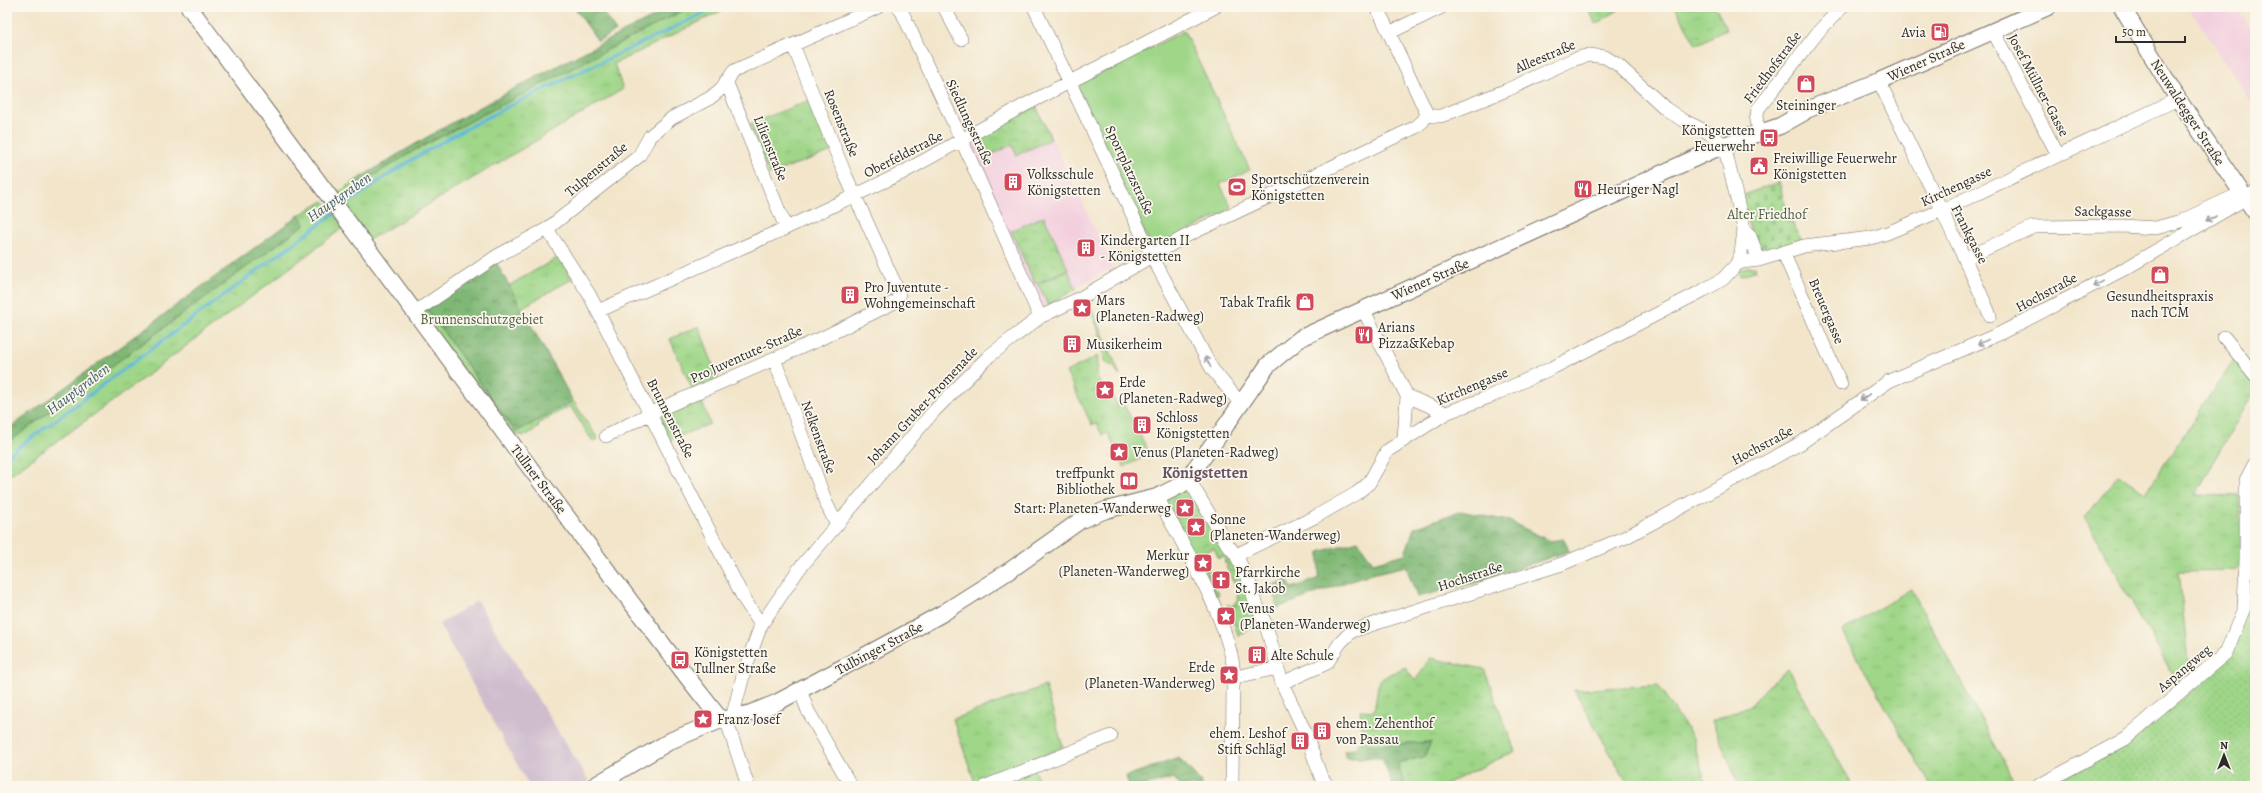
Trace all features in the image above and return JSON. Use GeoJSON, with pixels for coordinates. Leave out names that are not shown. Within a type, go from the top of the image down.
{"type":"FeatureCollection","features":[{"type":"Feature","properties":{"kind":"main road","name":"Tullner Straße"},"geometry":{"type":"LineString","coordinates":[[189,7],[684,673],[726,719]]}},
{"type":"Feature","properties":{"kind":"main road","name":"Wiener Straße"},"geometry":{"type":"LineString","coordinates":[[1188,478],[1268,365],[1288,346],[1363,309],[1724,145],[1760,129],[1787,123],[1803,113],[2048,7]]}},
{"type":"Feature","properties":{"kind":"main road","name":"Neuwaldegger Straße"},"geometry":{"type":"LineString","coordinates":[[2121,8],[2178,99],[2246,196],[2255,212]]}},
{"type":"Feature","properties":{"kind":"main road","name":"Tulbinger Straße"},"geometry":{"type":"LineString","coordinates":[[594,786],[672,740],[726,719],[751,713],[800,690],[943,613],[1023,562],[1081,520],[1102,512],[1157,497],[1181,485],[1188,478]]}},
{"type":"Feature","properties":{"kind":"street","name":"Tulpenstraße"},"geometry":{"type":"LineString","coordinates":[[415,312],[497,256],[547,228],[639,156],[650,136],[672,118],[710,98],[721,89],[734,71],[878,7]]}},
{"type":"Feature","properties":{"kind":"street","name":"Siedlungsstraße"},"geometry":{"type":"LineString","coordinates":[[898,7],[902,12],[962,141],[1040,317]]}},
{"type":"Feature","properties":{"kind":"street"},"geometry":{"type":"LineString","coordinates":[[944,7],[961,38]]}},
{"type":"Feature","properties":{"kind":"street","name":"Sportplatzstraße"},"geometry":{"type":"LineString","coordinates":[[1034,7],[1153,258],[1212,369],[1241,404]]}},
{"type":"Feature","properties":{"kind":"street","name":"Oberfeldstraße"},"geometry":{"type":"LineString","coordinates":[[598,312],[855,196],[962,141],[1070,81],[1215,7]]}},
{"type":"Feature","properties":{"kind":"street"},"geometry":{"type":"LineString","coordinates":[[1377,7],[1427,114]]}},
{"type":"Feature","properties":{"kind":"street"},"geometry":{"type":"LineString","coordinates":[[1389,32],[1442,7]]}},
{"type":"Feature","properties":{"kind":"street","name":"Friedhofstraße"},"geometry":{"type":"LineString","coordinates":[[1760,129],[1756,116],[1758,109],[1819,31],[1842,7]]}},
{"type":"Feature","properties":{"kind":"street","name":"Josef Müllner-Gasse"},"geometry":{"type":"LineString","coordinates":[[1993,31],[2058,155]]}},
{"type":"Feature","properties":{"kind":"street","name":"Rosenstraße"},"geometry":{"type":"LineString","coordinates":[[793,45],[855,196],[899,293],[899,300]]}},
{"type":"Feature","properties":{"kind":"street","name":"Alleestraße"},"geometry":{"type":"LineString","coordinates":[[1427,114],[1440,116],[1507,90],[1572,60],[1585,56],[1598,55],[1613,61],[1673,114],[1708,132],[1724,145]]}},
{"type":"Feature","properties":{"kind":"street","name":"Lilienstraße"},"geometry":{"type":"LineString","coordinates":[[726,81],[786,228]]}},
{"type":"Feature","properties":{"kind":"street","name":"Frankgasse"},"geometry":{"type":"LineString","coordinates":[[1879,81],[1940,211],[1966,258],[1990,315]]}},
{"type":"Feature","properties":{"kind":"street","name":"Kirchengasse"},"geometry":{"type":"LineString","coordinates":[[1736,264],[1759,260],[1783,252],[1826,242],[1871,238],[1887,233],[1940,211],[2178,99]]}},
{"type":"Feature","properties":{"kind":"street","name":"Johann Gruber-Promenade"},"geometry":{"type":"LineString","coordinates":[[726,719],[761,625],[799,569],[837,526],[855,501],[945,400],[989,356],[1040,317],[1082,297],[1153,258],[1184,238],[1416,127],[1423,121],[1427,114]]}},
{"type":"Feature","properties":{"kind":"street","name":"Kirchengasse"},"geometry":{"type":"LineString","coordinates":[[1236,555],[1316,517],[1357,493],[1369,483],[1387,452],[1404,439],[1446,413],[1489,397],[1546,371],[1704,290],[1723,278],[1736,264],[1741,254],[1744,228],[1724,145]]}},
{"type":"Feature","properties":{"kind":"street","name":"Sackgasse"},"geometry":{"type":"LineString","coordinates":[[1966,258],[2033,227],[2122,226],[2156,228],[2181,221],[2246,196]]}},
{"type":"Feature","properties":{"kind":"street","name":"Hochstraße"},"geometry":{"type":"LineString","coordinates":[[1282,683],[1327,663],[1340,643],[1352,631],[1562,564],[1626,538],[1801,443],[1889,382],[1968,349],[2012,328],[2128,267],[2246,196]]}},
{"type":"Feature","properties":{"kind":"street","name":"Brunnenstraße"},"geometry":{"type":"LineString","coordinates":[[547,228],[589,294],[744,599],[761,625]]}},
{"type":"Feature","properties":{"kind":"street"},"geometry":{"type":"LineString","coordinates":[[1744,228],[1750,236],[1759,260]]}},
{"type":"Feature","properties":{"kind":"street","name":"Breuergasse"},"geometry":{"type":"LineString","coordinates":[[1783,252],[1841,384]]}},
{"type":"Feature","properties":{"kind":"street","name":"Pro Juventute-Straße"},"geometry":{"type":"LineString","coordinates":[[606,436],[774,358],[820,339],[899,300]]}},
{"type":"Feature","properties":{"kind":"street"},"geometry":{"type":"LineString","coordinates":[[1363,309],[1407,396],[1404,439]]}},
{"type":"Feature","properties":{"kind":"street"},"geometry":{"type":"LineString","coordinates":[[2224,338],[2255,375]]}},
{"type":"Feature","properties":{"kind":"street","name":"Nelkenstraße"},"geometry":{"type":"LineString","coordinates":[[774,358],[826,503],[837,526]]}},
{"type":"Feature","properties":{"kind":"street"},"geometry":{"type":"LineString","coordinates":[[1407,396],[1446,413]]}},
{"type":"Feature","properties":{"kind":"street","name":"Aspangweg"},"geometry":{"type":"LineString","coordinates":[[2038,786],[2125,739],[2226,653],[2244,608],[2246,558],[2246,480],[2255,463]]}},
{"type":"Feature","properties":{"kind":"street"},"geometry":{"type":"LineString","coordinates":[[1188,478],[1227,544],[1236,555],[1252,588],[1254,599],[1266,625],[1282,683],[1305,732],[1321,777],[1328,786]]}},
{"type":"Feature","properties":{"kind":"street"},"geometry":{"type":"LineString","coordinates":[[1157,497],[1195,564],[1223,629],[1235,677],[1233,687],[1232,786]]}},
{"type":"Feature","properties":{"kind":"street"},"geometry":{"type":"LineString","coordinates":[[1235,677],[1277,668]]}},
{"type":"Feature","properties":{"kind":"street"},"geometry":{"type":"LineString","coordinates":[[800,690],[808,711],[851,786]]}},
{"type":"Feature","properties":{"kind":"street"},"geometry":{"type":"LineString","coordinates":[[726,719],[748,786]]}},
{"type":"Feature","properties":{"kind":"street"},"geometry":{"type":"LineString","coordinates":[[986,786],[1112,736]]}},
{"type":"Feature","properties":{"kind":"shaded area"},"geometry":{"type":"Polygon","coordinates":[[[2189,7],[2237,7],[2255,36],[2255,108],[2189,7]]]}},
{"type":"Feature","properties":{"kind":"shaded area"},"geometry":{"type":"Polygon","coordinates":[[[1034,100],[1113,267],[1041,309],[962,141],[1034,100]]]}},
{"type":"Feature","properties":{"kind":"shaded area"},"geometry":{"type":"Polygon","coordinates":[[[477,601],[589,781],[580,786],[529,786],[439,624],[477,601]]]}},
{"type":"Feature","properties":{"kind":"green space"},"geometry":{"type":"Polygon","coordinates":[[[574,7],[599,7],[616,31],[598,41],[574,7]]]}},
{"type":"Feature","properties":{"kind":"green space"},"geometry":{"type":"Polygon","coordinates":[[[673,7],[690,7],[415,150],[358,185],[355,181],[472,112],[673,7]]]}},
{"type":"Feature","properties":{"kind":"green space"},"geometry":{"type":"Polygon","coordinates":[[[689,7],[729,7],[614,64],[623,89],[367,241],[336,194],[355,181],[358,185],[415,150],[689,7]]]}},
{"type":"Feature","properties":{"kind":"green space"},"geometry":{"type":"Polygon","coordinates":[[[1587,7],[1623,7],[1596,24],[1587,7]]]}},
{"type":"Feature","properties":{"kind":"green space"},"geometry":{"type":"Polygon","coordinates":[[[1675,7],[1715,7],[1727,29],[1696,45],[1675,7]]]}},
{"type":"Feature","properties":{"kind":"green space"},"geometry":{"type":"Polygon","coordinates":[[[1184,31],[1250,170],[1220,184],[1232,209],[1152,249],[1077,85],[1184,31]]]}},
{"type":"Feature","properties":{"kind":"green space"},"geometry":{"type":"Polygon","coordinates":[[[815,98],[835,150],[769,174],[750,124],[815,98]]]}},
{"type":"Feature","properties":{"kind":"green space"},"geometry":{"type":"Polygon","coordinates":[[[1036,106],[1051,139],[1017,155],[1012,145],[984,158],[976,141],[1036,106]]]}},
{"type":"Feature","properties":{"kind":"green space","name":"Alter Friedhof"},"geometry":{"type":"Polygon","coordinates":[[[1779,182],[1788,215],[1802,241],[1760,254],[1738,197],[1779,182]]]}},
{"type":"Feature","properties":{"kind":"green space"},"geometry":{"type":"Polygon","coordinates":[[[324,201],[344,227],[117,398],[7,477],[7,443],[305,224],[299,215],[324,201]]]}},
{"type":"Feature","properties":{"kind":"green space"},"geometry":{"type":"Polygon","coordinates":[[[299,215],[305,224],[7,443],[7,430],[299,215]]]}},
{"type":"Feature","properties":{"kind":"green space"},"geometry":{"type":"Polygon","coordinates":[[[1044,216],[1068,269],[1035,284],[1011,231],[1044,216]]]}},
{"type":"Feature","properties":{"kind":"green space"},"geometry":{"type":"Polygon","coordinates":[[[559,257],[572,279],[521,308],[508,286],[559,257]]]}},
{"type":"Feature","properties":{"kind":"green space","name":"Brunnenschutzgebiet"},"geometry":{"type":"Polygon","coordinates":[[[496,262],[573,401],[516,432],[427,309],[496,262]]]}},
{"type":"Feature","properties":{"kind":"green space"},"geometry":{"type":"Polygon","coordinates":[[[1748,267],[1755,267],[1756,270],[1740,276],[1738,271],[1748,267]]]}},
{"type":"Feature","properties":{"kind":"green space"},"geometry":{"type":"Polygon","coordinates":[[[1068,270],[1076,289],[1048,305],[1038,284],[1068,270]]]}},
{"type":"Feature","properties":{"kind":"green space"},"geometry":{"type":"Polygon","coordinates":[[[1092,308],[1120,375],[1119,376],[1115,368],[1104,361],[1101,337],[1090,309],[1092,308]]]}},
{"type":"Feature","properties":{"kind":"green space"},"geometry":{"type":"Polygon","coordinates":[[[427,309],[515,432],[573,401],[598,439],[593,442],[570,406],[539,423],[538,428],[525,436],[511,434],[421,313],[427,309]]]}},
{"type":"Feature","properties":{"kind":"green space"},"geometry":{"type":"Polygon","coordinates":[[[699,326],[718,379],[693,391],[670,339],[699,326]]]}},
{"type":"Feature","properties":{"kind":"green space"},"geometry":{"type":"Polygon","coordinates":[[[1098,356],[1097,377],[1105,392],[1109,390],[1118,406],[1123,403],[1150,454],[1124,467],[1108,433],[1102,435],[1097,424],[1092,425],[1066,372],[1098,356]]]}},
{"type":"Feature","properties":{"kind":"green space"},"geometry":{"type":"Polygon","coordinates":[[[2234,359],[2255,383],[2255,390],[2195,495],[2239,496],[2243,570],[2179,571],[2188,662],[2179,686],[2085,518],[2118,475],[2146,492],[2234,359]]]}},
{"type":"Feature","properties":{"kind":"green space"},"geometry":{"type":"Polygon","coordinates":[[[700,396],[710,424],[669,440],[659,414],[700,396]]]}},
{"type":"Feature","properties":{"kind":"green space"},"geometry":{"type":"Polygon","coordinates":[[[1188,478],[1254,599],[1248,602],[1256,627],[1238,635],[1231,614],[1225,616],[1157,497],[1188,478]],[[1214,548],[1204,552],[1208,563],[1204,563],[1204,566],[1206,566],[1209,571],[1206,572],[1207,575],[1210,574],[1212,579],[1210,580],[1213,582],[1215,587],[1213,589],[1214,591],[1217,590],[1219,594],[1216,596],[1223,611],[1228,609],[1228,604],[1230,607],[1234,604],[1237,605],[1236,602],[1240,599],[1237,597],[1239,596],[1235,590],[1238,588],[1235,587],[1234,580],[1232,580],[1230,574],[1232,573],[1231,571],[1229,572],[1226,567],[1228,566],[1227,563],[1225,564],[1224,557],[1221,556],[1219,559],[1214,548]]]}},
{"type":"Feature","properties":{"kind":"green space"},"geometry":{"type":"Polygon","coordinates":[[[2249,500],[2255,500],[2255,559],[2251,558],[2249,500]]]}},
{"type":"Feature","properties":{"kind":"green space"},"geometry":{"type":"Polygon","coordinates":[[[1460,511],[1509,521],[1550,541],[1564,539],[1569,551],[1478,582],[1417,597],[1406,566],[1360,577],[1277,608],[1272,585],[1287,580],[1292,588],[1319,578],[1319,552],[1358,541],[1373,563],[1405,554],[1414,528],[1460,511]]]}},
{"type":"Feature","properties":{"kind":"green space"},"geometry":{"type":"Polygon","coordinates":[[[2251,558],[2255,559],[2255,786],[2044,786],[2133,738],[2180,701],[2231,655],[2251,558]]]}},
{"type":"Feature","properties":{"kind":"green space"},"geometry":{"type":"Polygon","coordinates":[[[1911,589],[2017,786],[1931,786],[1842,631],[1911,589]]]}},
{"type":"Feature","properties":{"kind":"green space"},"geometry":{"type":"Polygon","coordinates":[[[1430,658],[1484,669],[1515,751],[1442,786],[1405,786],[1397,763],[1424,757],[1431,742],[1371,745],[1362,739],[1360,710],[1374,711],[1379,680],[1405,667],[1415,681],[1430,658]]]}},
{"type":"Feature","properties":{"kind":"green space"},"geometry":{"type":"Polygon","coordinates":[[[1788,669],[1853,786],[1739,786],[1712,721],[1751,705],[1767,687],[1788,669]]]}},
{"type":"Feature","properties":{"kind":"green space"},"geometry":{"type":"Polygon","coordinates":[[[1658,685],[1693,738],[1706,786],[1629,786],[1574,690],[1658,685]]]}},
{"type":"Feature","properties":{"kind":"green space"},"geometry":{"type":"Polygon","coordinates":[[[1045,686],[1063,747],[975,783],[953,719],[1045,686]]]}},
{"type":"Feature","properties":{"kind":"green space"},"geometry":{"type":"Polygon","coordinates":[[[1362,739],[1371,745],[1431,742],[1424,757],[1397,763],[1405,786],[1393,786],[1382,758],[1347,758],[1344,751],[1355,748],[1362,739]]]}},
{"type":"Feature","properties":{"kind":"green space"},"geometry":{"type":"Polygon","coordinates":[[[1179,758],[1201,782],[1202,786],[1179,786],[1174,778],[1144,786],[1129,786],[1126,776],[1179,758]]]}},
{"type":"Feature","properties":{"kind":"green space"},"geometry":{"type":"Polygon","coordinates":[[[1034,769],[1041,786],[1001,786],[1034,769]]]}},
{"type":"Feature","properties":{"kind":"water"},"geometry":{"type":"Polygon","coordinates":[[[1193,522],[1197,522],[1199,523],[1199,531],[1193,532],[1190,529],[1190,525],[1193,522]]]}},
{"type":"Feature","properties":{"kind":"waterway","name":"Hauptgraben"},"geometry":{"type":"LineString","coordinates":[[343,207],[386,176],[431,148],[477,123],[716,7]]}},
{"type":"Feature","properties":{"kind":"waterway","name":"Hauptgraben"},"geometry":{"type":"LineString","coordinates":[[7,456],[335,213]]}},
{"type":"Feature","properties":{"kind":"place","name":"Avia"},"geometry":{"type":"Point","coordinates":[1940,32]}},
{"type":"Feature","properties":{"kind":"place","name":"Steininger"},"geometry":{"type":"Point","coordinates":[1806,84]}},
{"type":"Feature","properties":{"kind":"place","name":"Königstetten Feuerwehr"},"geometry":{"type":"Point","coordinates":[1769,138]}},
{"type":"Feature","properties":{"kind":"place","name":"Freiwillige Feuerwehr Königstetten"},"geometry":{"type":"Point","coordinates":[1759,166]}},
{"type":"Feature","properties":{"kind":"place","name":"Volksschule Königstetten"},"geometry":{"type":"Point","coordinates":[1013,182]}},
{"type":"Feature","properties":{"kind":"place","name":"Sportschützenverein Königstetten"},"geometry":{"type":"Point","coordinates":[1237,187]}},
{"type":"Feature","properties":{"kind":"place","name":"Heuriger Nagl"},"geometry":{"type":"Point","coordinates":[1583,189]}},
{"type":"Feature","properties":{"kind":"place","name":"Kindergarten II - Königstetten"},"geometry":{"type":"Point","coordinates":[1086,248]}},
{"type":"Feature","properties":{"kind":"place","name":"Gesundheitspraxis nach TCM"},"geometry":{"type":"Point","coordinates":[2160,275]}},
{"type":"Feature","properties":{"kind":"place","name":"Pro Juventute - Wohngemeinschaft"},"geometry":{"type":"Point","coordinates":[850,295]}},
{"type":"Feature","properties":{"kind":"place","name":"Tabak Trafik"},"geometry":{"type":"Point","coordinates":[1305,302]}},
{"type":"Feature","properties":{"kind":"place","name":"Mars (Planeten-Radweg)"},"geometry":{"type":"Point","coordinates":[1082,308]}},
{"type":"Feature","properties":{"kind":"place","name":"Arians Pizza&Kebap"},"geometry":{"type":"Point","coordinates":[1364,335]}},
{"type":"Feature","properties":{"kind":"place","name":"Musikerheim"},"geometry":{"type":"Point","coordinates":[1072,344]}},
{"type":"Feature","properties":{"kind":"place","name":"Erde (Planeten-Radweg)"},"geometry":{"type":"Point","coordinates":[1105,390]}},
{"type":"Feature","properties":{"kind":"place","name":"Schloss Königstetten"},"geometry":{"type":"Point","coordinates":[1142,425]}},
{"type":"Feature","properties":{"kind":"place","name":"Venus (Planeten-Radweg)"},"geometry":{"type":"Point","coordinates":[1119,452]}},
{"type":"Feature","properties":{"kind":"place","name":"treffpunkt Bibliothek"},"geometry":{"type":"Point","coordinates":[1129,481]}},
{"type":"Feature","properties":{"kind":"place","name":"Start: Planeten-Wanderweg"},"geometry":{"type":"Point","coordinates":[1185,508]}},
{"type":"Feature","properties":{"kind":"place","name":"Sonne (Planeten-Wanderweg)"},"geometry":{"type":"Point","coordinates":[1196,527]}},
{"type":"Feature","properties":{"kind":"place","name":"Merkur (Planeten-Wanderweg)"},"geometry":{"type":"Point","coordinates":[1203,563]}},
{"type":"Feature","properties":{"kind":"place","name":"Pfarrkirche St. Jakob"},"geometry":{"type":"Point","coordinates":[1221,580]}},
{"type":"Feature","properties":{"kind":"place","name":"Venus (Planeten-Wanderweg)"},"geometry":{"type":"Point","coordinates":[1226,616]}},
{"type":"Feature","properties":{"kind":"place","name":"Alte Schule"},"geometry":{"type":"Point","coordinates":[1257,655]}},
{"type":"Feature","properties":{"kind":"place","name":"Königstetten Tullner Straße"},"geometry":{"type":"Point","coordinates":[680,660]}},
{"type":"Feature","properties":{"kind":"place","name":"Erde (Planeten-Wanderweg)"},"geometry":{"type":"Point","coordinates":[1229,675]}},
{"type":"Feature","properties":{"kind":"place","name":"Franz Josef"},"geometry":{"type":"Point","coordinates":[703,719]}},
{"type":"Feature","properties":{"kind":"place","name":"ehem. Zehenthof von Passau"},"geometry":{"type":"Point","coordinates":[1322,731]}},
{"type":"Feature","properties":{"kind":"place","name":"ehem. Leshof Stift Schlägl"},"geometry":{"type":"Point","coordinates":[1300,741]}},
{"type":"Feature","properties":{"kind":"district","name":"Königstetten"},"geometry":{"type":"Point","coordinates":[1205,472]}}]}
